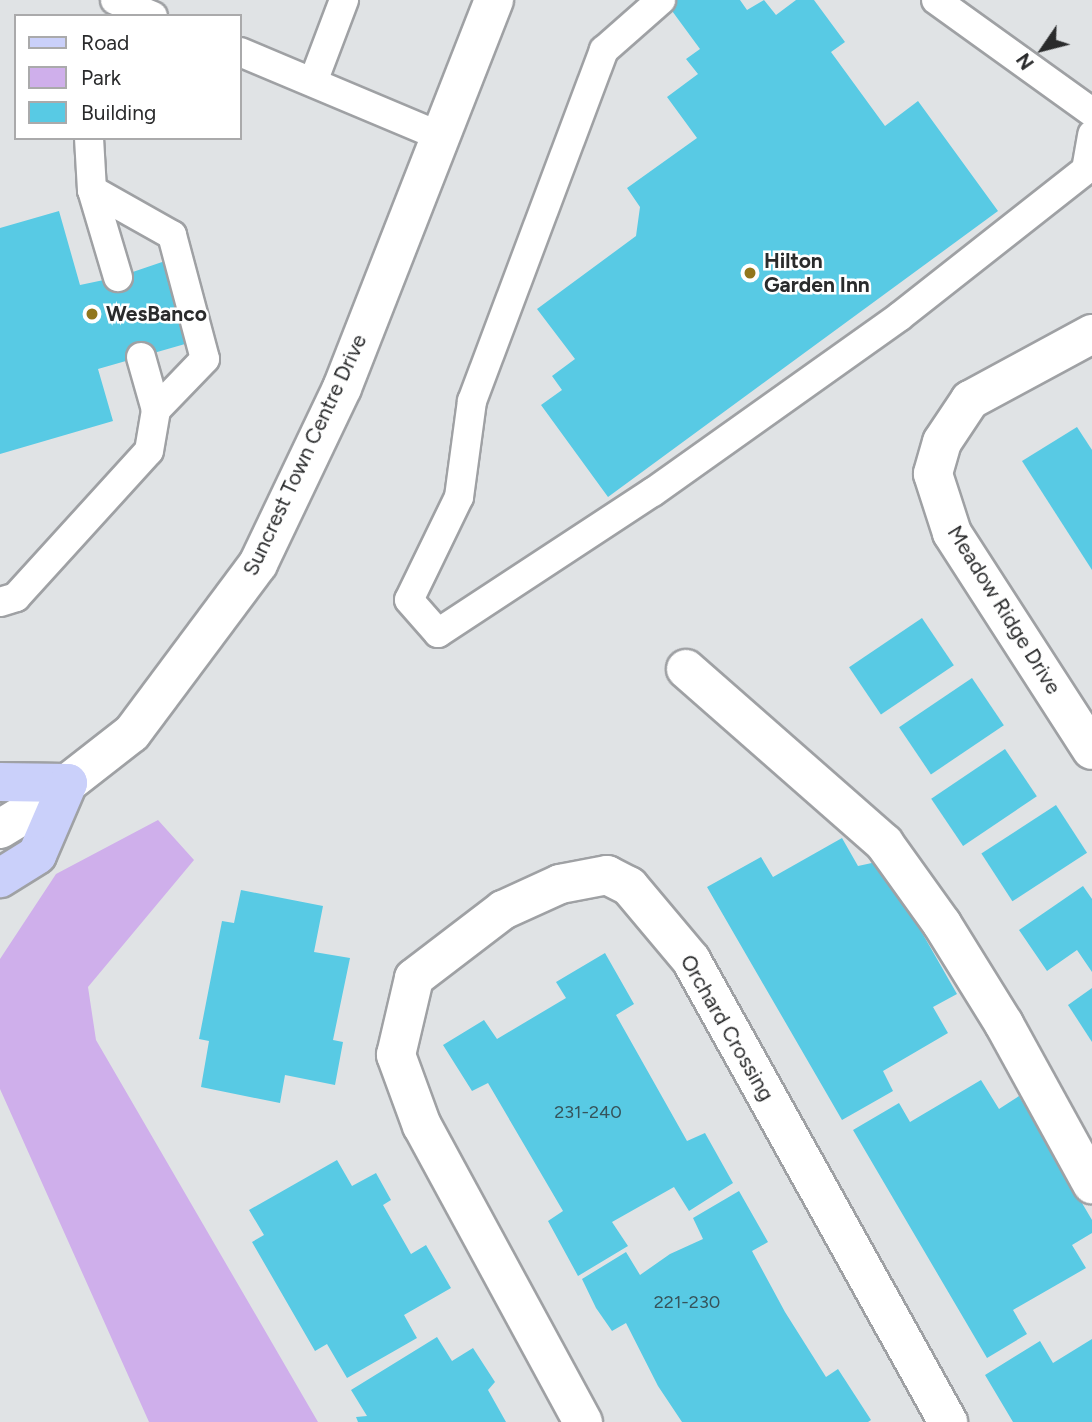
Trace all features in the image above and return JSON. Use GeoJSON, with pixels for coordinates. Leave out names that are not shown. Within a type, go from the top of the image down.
{"type":"FeatureCollection","features":[{"type":"Feature","properties":{"kind":"main road"},"geometry":{"type":"LineString","coordinates":[[0,782],[68,783],[37,855],[0,878]]}},
{"type":"Feature","properties":{"kind":"street","name":"Suncrest Town Centre Drive"},"geometry":{"type":"LineString","coordinates":[[0,829],[41,804],[132,733],[258,564],[342,388],[494,0]]}},
{"type":"Feature","properties":{"kind":"street","name":"Meadow Ridge Drive"},"geometry":{"type":"LineString","coordinates":[[1092,334],[971,400],[942,442],[933,474],[951,533],[1092,750]]}},
{"type":"Feature","properties":{"kind":"street"},"geometry":{"type":"LineString","coordinates":[[686,669],[884,843],[970,968],[1092,1184]]}},
{"type":"Feature","properties":{"kind":"street","name":"Orchard Crossing"},"geometry":{"type":"LineString","coordinates":[[583,1422],[422,1126],[396,1055],[414,978],[503,910],[560,884],[607,875],[629,886],[691,960],[948,1422]]}},
{"type":"Feature","properties":{"kind":"lane"},"geometry":{"type":"LineString","coordinates":[[313,82],[344,0]]}},
{"type":"Feature","properties":{"kind":"lane"},"geometry":{"type":"LineString","coordinates":[[661,0],[604,50],[472,401],[459,497],[409,600],[439,633],[653,492],[899,317],[1086,170],[1092,135]]}},
{"type":"Feature","properties":{"kind":"lane"},"geometry":{"type":"LineString","coordinates":[[936,0],[1092,112]]}},
{"type":"Feature","properties":{"kind":"lane"},"geometry":{"type":"LineString","coordinates":[[242,53],[440,136]]}},
{"type":"Feature","properties":{"kind":"lane"},"geometry":{"type":"LineString","coordinates":[[89,140],[92,190],[118,277]]}},
{"type":"Feature","properties":{"kind":"lane"},"geometry":{"type":"LineString","coordinates":[[92,190],[173,235],[205,359],[156,410]]}},
{"type":"Feature","properties":{"kind":"lane"},"geometry":{"type":"LineString","coordinates":[[8,599],[149,451],[156,410],[141,357]]}},
{"type":"Feature","properties":{"kind":"green space"},"geometry":{"type":"Polygon","coordinates":[[[158,820],[194,860],[88,987],[96,1040],[318,1422],[149,1422],[0,1089],[0,959],[56,874],[158,820]]]}},
{"type":"Feature","properties":{"kind":"building","name":"Hilton Garden Inn"},"geometry":{"type":"Polygon","coordinates":[[[664,0],[740,0],[747,10],[764,0],[776,15],[796,0],[814,0],[845,42],[831,52],[885,126],[918,101],[998,211],[608,497],[541,405],[562,390],[552,376],[575,359],[537,309],[636,236],[640,207],[627,188],[697,138],[667,97],[698,74],[686,59],[700,49],[664,0]]]}},
{"type":"Feature","properties":{"kind":"building","name":"WesBanco"},"geometry":{"type":"Polygon","coordinates":[[[59,211],[80,285],[118,277],[168,260],[192,342],[98,369],[113,421],[0,454],[0,228],[59,211]]]}},
{"type":"Feature","properties":{"kind":"building"},"geometry":{"type":"Polygon","coordinates":[[[1077,427],[1092,450],[1092,570],[1022,461],[1077,427]]]}},
{"type":"Feature","properties":{"kind":"building"},"geometry":{"type":"Polygon","coordinates":[[[922,618],[954,665],[881,714],[849,667],[922,618]]]}},
{"type":"Feature","properties":{"kind":"building"},"geometry":{"type":"Polygon","coordinates":[[[972,678],[1004,725],[931,774],[899,727],[972,678]]]}},
{"type":"Feature","properties":{"kind":"building"},"geometry":{"type":"Polygon","coordinates":[[[1005,749],[1037,796],[963,846],[931,799],[1005,749]]]}},
{"type":"Feature","properties":{"kind":"building"},"geometry":{"type":"Polygon","coordinates":[[[1056,805],[1087,853],[1012,901],[981,853],[1056,805]]]}},
{"type":"Feature","properties":{"kind":"building"},"geometry":{"type":"Polygon","coordinates":[[[842,838],[858,866],[881,861],[957,994],[933,1007],[948,1033],[883,1071],[893,1091],[842,1120],[707,887],[761,857],[773,877],[842,838]]]}},
{"type":"Feature","properties":{"kind":"building"},"geometry":{"type":"Polygon","coordinates":[[[1083,886],[1092,899],[1092,972],[1077,950],[1047,971],[1019,930],[1083,886]]]}},
{"type":"Feature","properties":{"kind":"building"},"geometry":{"type":"Polygon","coordinates":[[[241,890],[323,906],[314,952],[350,958],[333,1040],[343,1042],[335,1085],[285,1075],[280,1103],[201,1087],[209,1041],[199,1039],[222,921],[234,923],[241,890]]]}},
{"type":"Feature","properties":{"kind":"building"},"geometry":{"type":"Polygon","coordinates":[[[605,953],[634,1004],[616,1015],[687,1141],[705,1133],[733,1183],[689,1211],[674,1187],[612,1222],[628,1246],[578,1276],[548,1221],[563,1211],[488,1083],[472,1091],[443,1045],[484,1020],[497,1039],[566,998],[556,982],[605,953]]]}},
{"type":"Feature","properties":{"kind":"building"},"geometry":{"type":"Polygon","coordinates":[[[1092,988],[1092,1042],[1068,1005],[1092,988]]]}},
{"type":"Feature","properties":{"kind":"building"},"geometry":{"type":"Polygon","coordinates":[[[981,1080],[999,1109],[1019,1096],[1092,1220],[1092,1233],[1072,1245],[1086,1268],[1013,1310],[1027,1334],[987,1358],[853,1130],[899,1103],[910,1122],[981,1080]]]}},
{"type":"Feature","properties":{"kind":"building"},"geometry":{"type":"Polygon","coordinates":[[[337,1160],[352,1186],[376,1173],[391,1200],[383,1205],[411,1254],[426,1245],[451,1288],[404,1315],[417,1338],[347,1378],[327,1344],[315,1351],[252,1242],[264,1235],[249,1210],[337,1160]]]}},
{"type":"Feature","properties":{"kind":"building"},"geometry":{"type":"Polygon","coordinates":[[[739,1191],[768,1242],[752,1251],[785,1312],[826,1377],[838,1369],[871,1420],[868,1422],[682,1422],[658,1386],[626,1323],[612,1331],[596,1308],[582,1279],[626,1252],[640,1275],[670,1254],[703,1239],[693,1218],[739,1191]]]}},
{"type":"Feature","properties":{"kind":"building"},"geometry":{"type":"Polygon","coordinates":[[[437,1337],[452,1361],[473,1348],[495,1382],[488,1390],[506,1422],[358,1422],[356,1417],[367,1416],[351,1390],[437,1337]]]}},
{"type":"Feature","properties":{"kind":"building"},"geometry":{"type":"Polygon","coordinates":[[[1092,1339],[1092,1422],[1013,1422],[985,1375],[1040,1341],[1053,1363],[1092,1339]]]}},
{"type":"Feature","properties":{"kind":"place","name":"Hilton Garden Inn"},"geometry":{"type":"Point","coordinates":[750,273]}},
{"type":"Feature","properties":{"kind":"place","name":"WesBanco"},"geometry":{"type":"Point","coordinates":[92,314]}}]}
